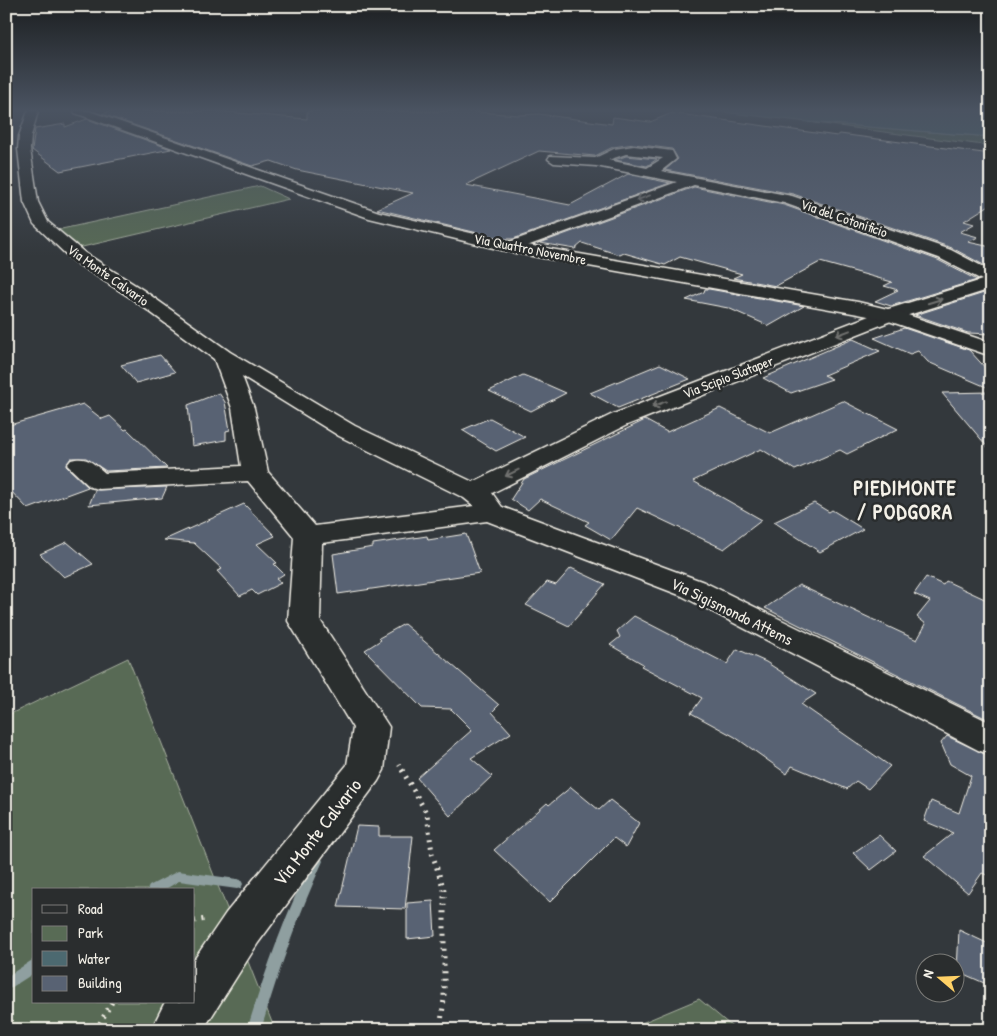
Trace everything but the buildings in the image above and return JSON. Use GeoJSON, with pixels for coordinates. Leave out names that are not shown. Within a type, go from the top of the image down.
{"type":"FeatureCollection","features":[{"type":"Feature","properties":{"kind":"street","name":"Via Monte Calvario"},"geometry":{"type":"LineString","coordinates":[[25,159],[31,202],[42,224],[79,257],[137,294],[176,325],[223,356],[347,430],[482,502]]}},
{"type":"Feature","properties":{"kind":"street","name":"Via Quattro Novembre"},"geometry":{"type":"LineString","coordinates":[[213,159],[348,208],[510,247],[858,308],[889,315],[991,350]]}},
{"type":"Feature","properties":{"kind":"street","name":"Via del Cotonificio"},"geometry":{"type":"LineString","coordinates":[[559,159],[596,162],[650,172],[689,182],[787,199],[945,254],[991,278]]}},
{"type":"Feature","properties":{"kind":"street"},"geometry":{"type":"LineString","coordinates":[[596,162],[601,159]]}},
{"type":"Feature","properties":{"kind":"street"},"geometry":{"type":"LineString","coordinates":[[650,172],[669,159]]}},
{"type":"Feature","properties":{"kind":"street","name":"Via del Cotonificio"},"geometry":{"type":"LineString","coordinates":[[510,247],[689,182]]}},
{"type":"Feature","properties":{"kind":"street","name":"Via Scipio Slataper"},"geometry":{"type":"LineString","coordinates":[[482,502],[619,420],[889,315],[991,283]]}},
{"type":"Feature","properties":{"kind":"street"},"geometry":{"type":"LineString","coordinates":[[223,356],[243,408],[255,473],[308,536],[304,621],[371,727]]}},
{"type":"Feature","properties":{"kind":"street"},"geometry":{"type":"LineString","coordinates":[[80,465],[99,481],[255,473]]}},
{"type":"Feature","properties":{"kind":"street"},"geometry":{"type":"LineString","coordinates":[[308,536],[482,502]]}},
{"type":"Feature","properties":{"kind":"street","name":"Via Sigismondo Attems"},"geometry":{"type":"LineString","coordinates":[[482,502],[692,589],[991,740]]}},
{"type":"Feature","properties":{"kind":"street","name":"Via Monte Calvario"},"geometry":{"type":"LineString","coordinates":[[195,999],[242,928],[365,770],[371,727]]}},
{"type":"Feature","properties":{"kind":"street","name":"Via Monte Calvario"},"geometry":{"type":"LineString","coordinates":[[175,1030],[192,1004]]}},
{"type":"Feature","properties":{"kind":"path"},"geometry":{"type":"LineString","coordinates":[[371,727],[395,759],[427,814],[432,853],[444,890],[444,999],[440,1030]]}},
{"type":"Feature","properties":{"kind":"path"},"geometry":{"type":"LineString","coordinates":[[96,1030],[111,1004]]}},
{"type":"Feature","properties":{"kind":"green space"},"geometry":{"type":"Polygon","coordinates":[[[260,186],[289,199],[78,248],[57,230],[260,186]]]}},
{"type":"Feature","properties":{"kind":"green space"},"geometry":{"type":"Polygon","coordinates":[[[128,658],[275,1030],[6,1030],[6,716],[128,658]]]}},
{"type":"Feature","properties":{"kind":"green space"},"geometry":{"type":"Polygon","coordinates":[[[699,999],[736,1030],[625,1030],[699,999]]]}},
{"type":"Feature","properties":{"kind":"waterway"},"geometry":{"type":"LineString","coordinates":[[254,1030],[282,944],[298,902],[317,861]]}},
{"type":"Feature","properties":{"kind":"waterway"},"geometry":{"type":"LineString","coordinates":[[157,888],[178,876],[237,884]]}},
{"type":"Feature","properties":{"kind":"waterway"},"geometry":{"type":"LineString","coordinates":[[6,985],[32,966]]}},
{"type":"Feature","properties":{"kind":"district","name":"PIEDIMONTE / PODGORA"},"geometry":{"type":"Point","coordinates":[905,500]}}]}
